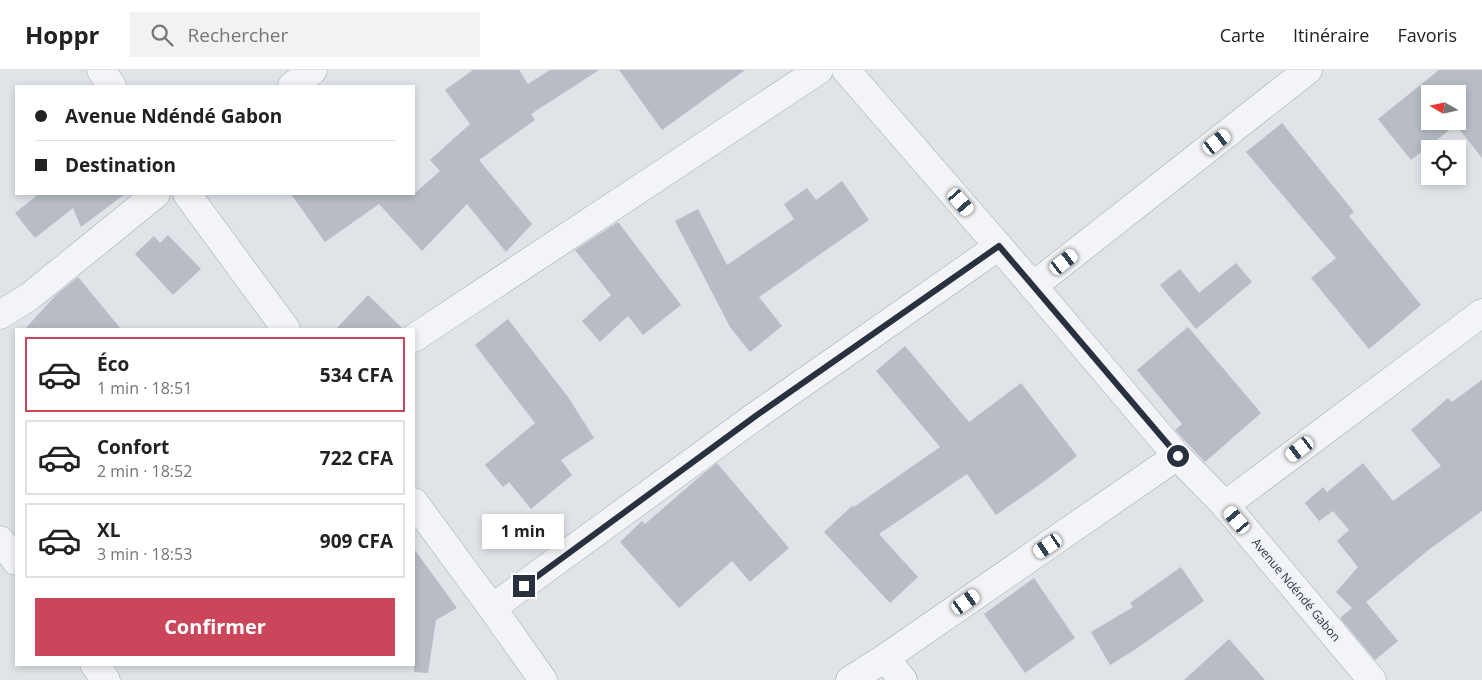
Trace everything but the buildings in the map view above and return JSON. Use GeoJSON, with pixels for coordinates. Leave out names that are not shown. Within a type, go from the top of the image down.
{"type":"FeatureCollection","features":[{"type":"Feature","properties":{"kind":"street"},"geometry":{"type":"LineString","coordinates":[[101,70],[111,85]]}},
{"type":"Feature","properties":{"kind":"street"},"geometry":{"type":"LineString","coordinates":[[293,85],[313,70]]}},
{"type":"Feature","properties":{"kind":"street"},"geometry":{"type":"LineString","coordinates":[[415,337],[819,70]]}},
{"type":"Feature","properties":{"kind":"street","name":"Avenue Ndéndé Gabon"},"geometry":{"type":"LineString","coordinates":[[846,70],[1178,456],[1225,505],[1372,680]]}},
{"type":"Feature","properties":{"kind":"street"},"geometry":{"type":"LineString","coordinates":[[1033,286],[1308,70]]}},
{"type":"Feature","properties":{"kind":"street"},"geometry":{"type":"LineString","coordinates":[[0,315],[29,297],[155,195]]}},
{"type":"Feature","properties":{"kind":"street"},"geometry":{"type":"LineString","coordinates":[[188,195],[285,328]]}},
{"type":"Feature","properties":{"kind":"street"},"geometry":{"type":"LineString","coordinates":[[492,608],[757,415],[999,246]]}},
{"type":"Feature","properties":{"kind":"street"},"geometry":{"type":"LineString","coordinates":[[1225,505],[1482,313]]}},
{"type":"Feature","properties":{"kind":"street"},"geometry":{"type":"LineString","coordinates":[[850,680],[885,658],[1178,456]]}},
{"type":"Feature","properties":{"kind":"street"},"geometry":{"type":"LineString","coordinates":[[415,503],[543,680]]}},
{"type":"Feature","properties":{"kind":"street"},"geometry":{"type":"LineString","coordinates":[[885,658],[903,680]]}},
{"type":"Feature","properties":{"kind":"street"},"geometry":{"type":"LineString","coordinates":[[96,666],[106,680]]}},
{"type":"Feature","properties":{"kind":"route"},"geometry":{"type":"LineString","coordinates":[[524,586],[757,415],[999,246],[1178,456]]}}]}
